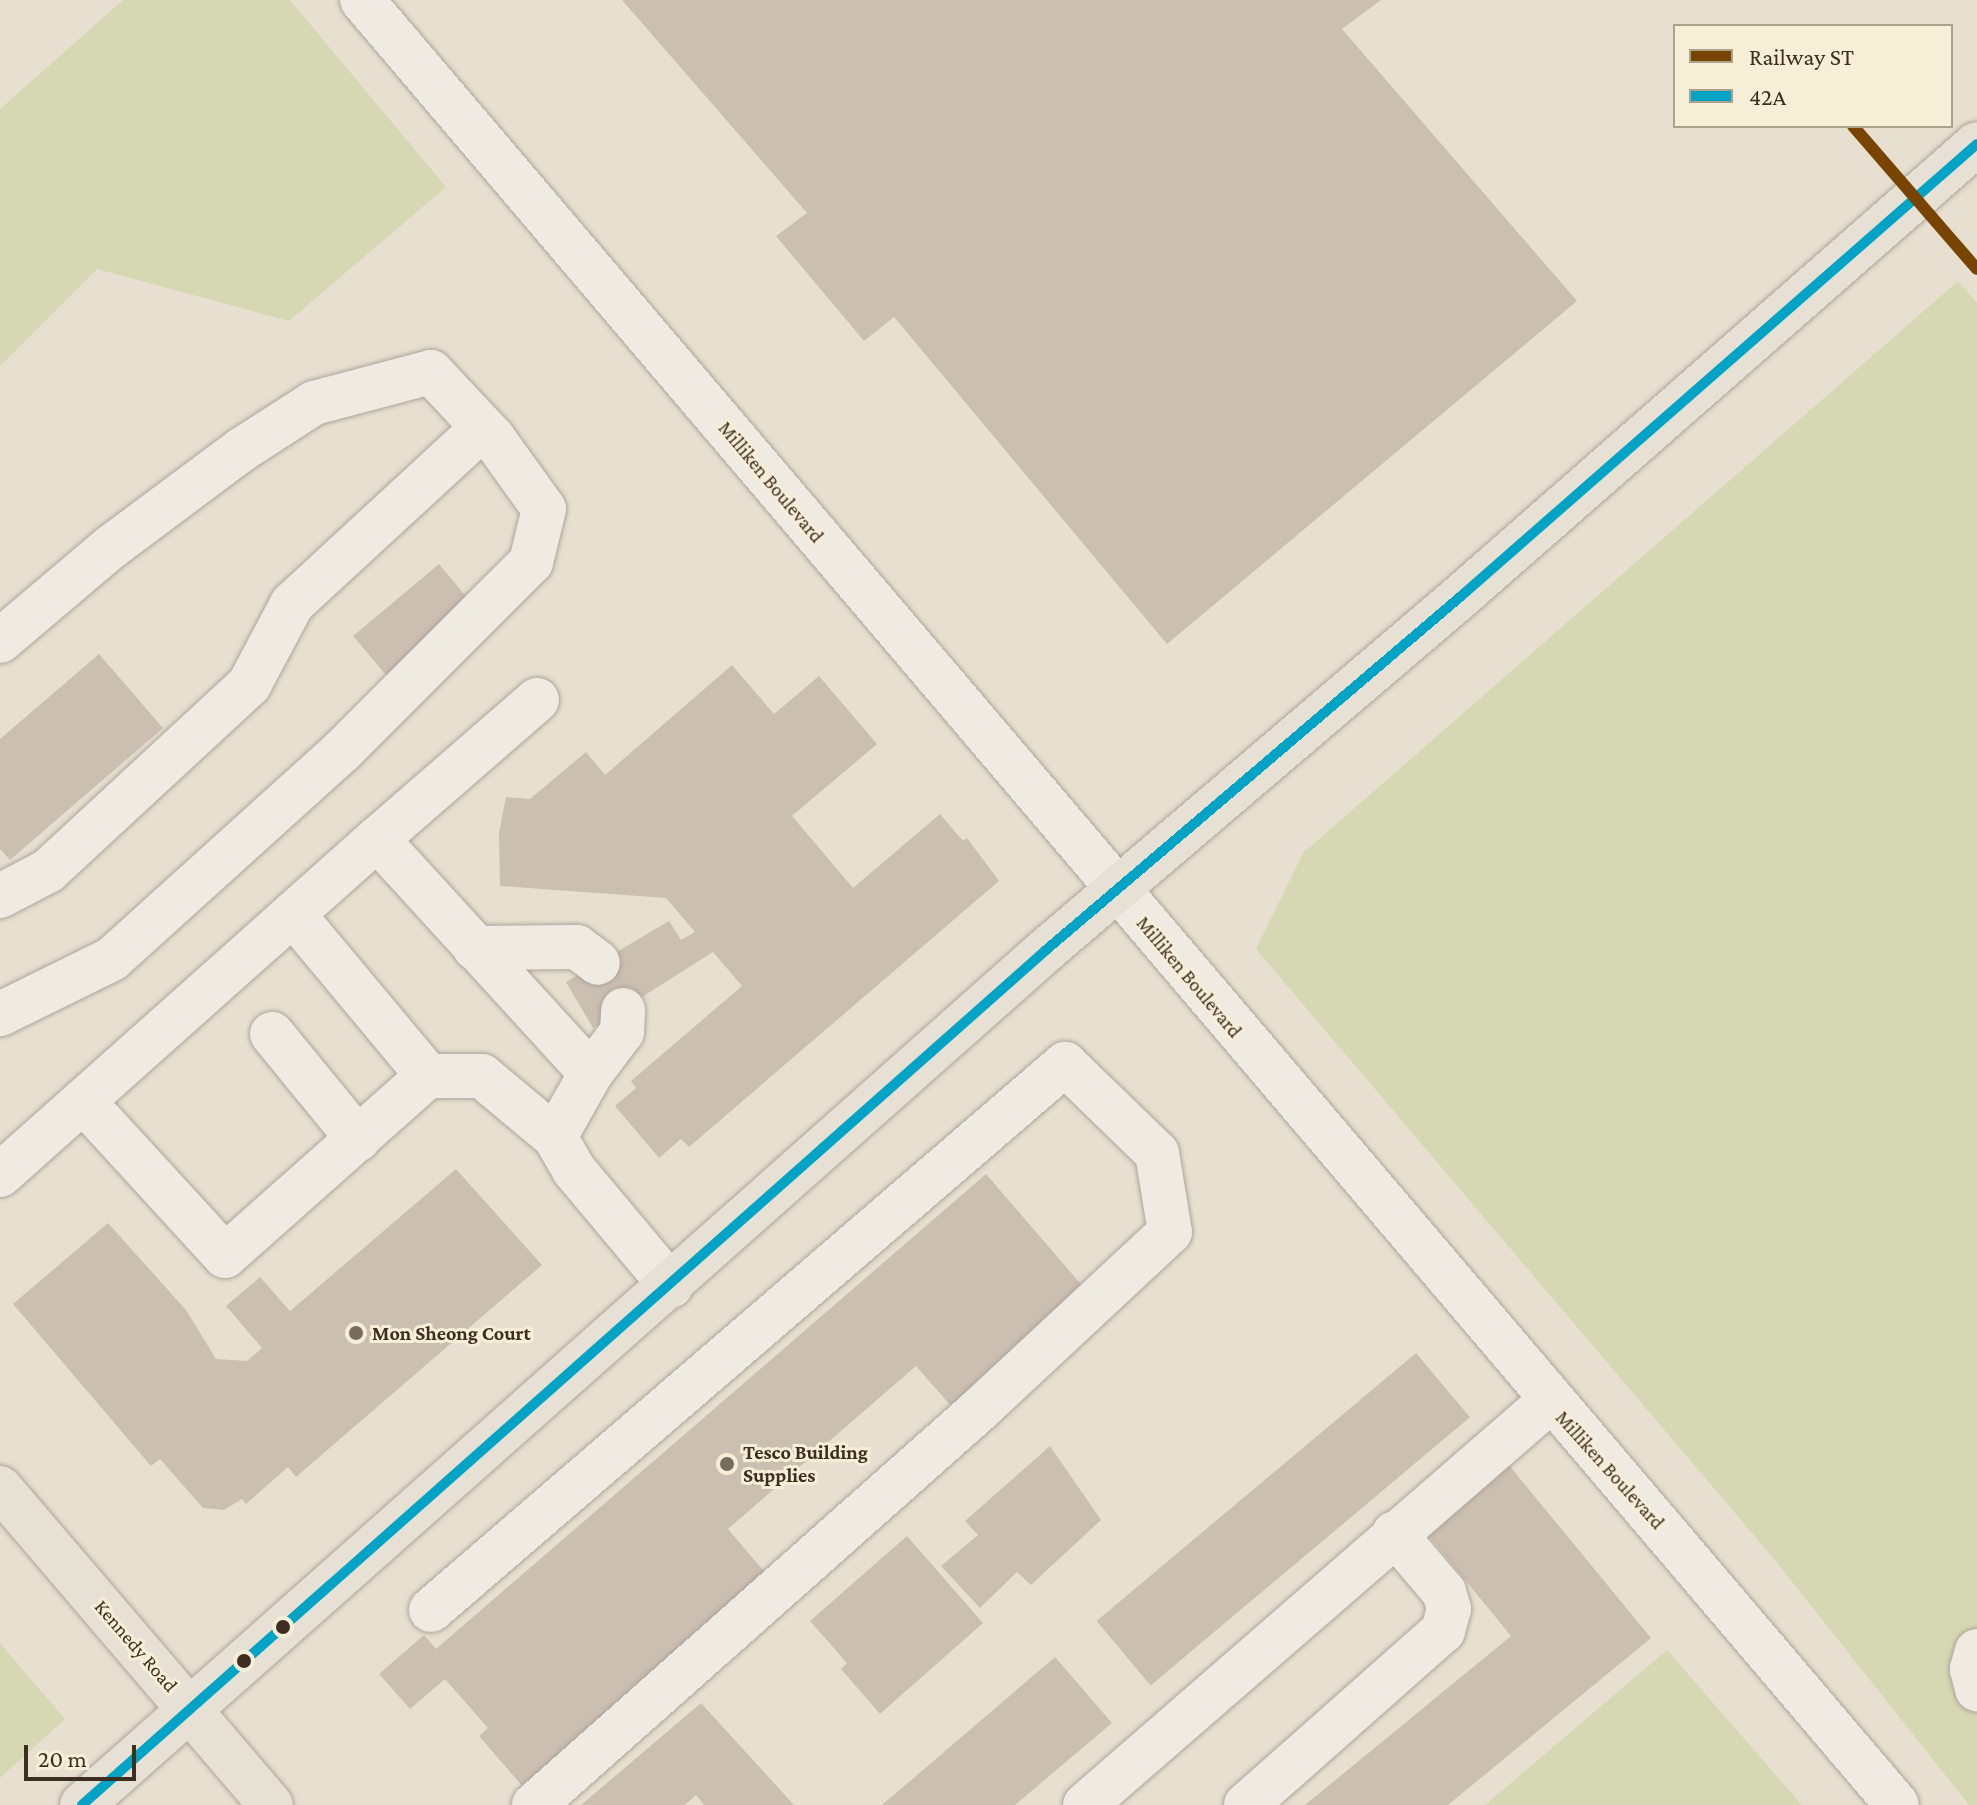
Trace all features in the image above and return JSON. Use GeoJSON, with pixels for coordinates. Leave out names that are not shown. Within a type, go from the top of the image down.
{"type":"FeatureCollection","features":[{"type":"Feature","properties":{"kind":"main road"},"geometry":{"type":"LineString","coordinates":[[82,1805],[1118,891],[1977,144]]}},
{"type":"Feature","properties":{"kind":"main road","name":"Kennedy Road"},"geometry":{"type":"LineString","coordinates":[[0,1488],[271,1805]]}},
{"type":"Feature","properties":{"kind":"street","name":"Milliken Boulevard"},"geometry":{"type":"LineString","coordinates":[[362,0],[1549,1402],[1692,1560],[1897,1805]]}},
{"type":"Feature","properties":{"kind":"street"},"geometry":{"type":"LineString","coordinates":[[0,641],[111,547],[241,450],[314,403],[431,372],[483,428],[544,509],[531,562],[342,751],[112,959],[0,1014]]}},
{"type":"Feature","properties":{"kind":"street"},"geometry":{"type":"LineString","coordinates":[[0,896],[48,871],[249,685],[292,604],[483,428]]}},
{"type":"Feature","properties":{"kind":"street"},"geometry":{"type":"LineString","coordinates":[[0,1175],[537,700]]}},
{"type":"Feature","properties":{"kind":"street"},"geometry":{"type":"LineString","coordinates":[[377,839],[591,1073]]}},
{"type":"Feature","properties":{"kind":"street"},"geometry":{"type":"LineString","coordinates":[[293,914],[428,1076]]}},
{"type":"Feature","properties":{"kind":"street"},"geometry":{"type":"LineString","coordinates":[[475,948],[577,947],[598,963]]}},
{"type":"Feature","properties":{"kind":"street"},"geometry":{"type":"LineString","coordinates":[[555,1137],[591,1073],[622,1032],[623,1010]]}},
{"type":"Feature","properties":{"kind":"street"},"geometry":{"type":"LineString","coordinates":[[272,1034],[358,1139]]}},
{"type":"Feature","properties":{"kind":"street"},"geometry":{"type":"LineString","coordinates":[[431,1610],[1065,1064],[1157,1153],[1170,1232],[978,1411],[534,1805]]}},
{"type":"Feature","properties":{"kind":"street"},"geometry":{"type":"LineString","coordinates":[[83,1101],[225,1256],[428,1076],[482,1076],[555,1137],[574,1170],[671,1286]]}},
{"type":"Feature","properties":{"kind":"street"},"geometry":{"type":"LineString","coordinates":[[1085,1805],[1394,1533],[1549,1402]]}},
{"type":"Feature","properties":{"kind":"street"},"geometry":{"type":"LineString","coordinates":[[1246,1805],[1443,1631],[1449,1609],[1444,1592],[1394,1533]]}},
{"type":"Feature","properties":{"kind":"street"},"geometry":{"type":"LineString","coordinates":[[1977,1651],[1972,1669],[1977,1689]]}},
{"type":"Feature","properties":{"kind":"green space"},"geometry":{"type":"Polygon","coordinates":[[[123,0],[290,0],[446,187],[289,321],[97,269],[0,366],[0,109],[123,0]]]}},
{"type":"Feature","properties":{"kind":"green space"},"geometry":{"type":"Polygon","coordinates":[[[1958,281],[1977,303],[1977,1805],[1969,1805],[1774,1559],[1256,949],[1303,853],[1958,281]]]}},
{"type":"Feature","properties":{"kind":"green space"},"geometry":{"type":"Polygon","coordinates":[[[0,1643],[65,1719],[0,1778],[0,1643]]]}},
{"type":"Feature","properties":{"kind":"green space"},"geometry":{"type":"Polygon","coordinates":[[[1667,1650],[1802,1805],[1485,1805],[1667,1650]]]}},
{"type":"Feature","properties":{"kind":"building"},"geometry":{"type":"Polygon","coordinates":[[[622,0],[1381,0],[1342,29],[1577,301],[1167,644],[894,317],[864,341],[776,236],[807,213],[622,0]]]}},
{"type":"Feature","properties":{"kind":"building"},"geometry":{"type":"Polygon","coordinates":[[[439,564],[474,606],[389,678],[353,636],[439,564]]]}},
{"type":"Feature","properties":{"kind":"building"},"geometry":{"type":"Polygon","coordinates":[[[99,654],[163,728],[10,860],[0,849],[0,739],[99,654]]]}},
{"type":"Feature","properties":{"kind":"building"},"geometry":{"type":"Polygon","coordinates":[[[732,665],[774,714],[819,676],[877,744],[792,816],[853,888],[940,814],[963,841],[967,838],[999,881],[689,1147],[681,1139],[659,1158],[615,1106],[636,1088],[631,1081],[742,986],[713,952],[593,1028],[566,982],[669,921],[681,940],[695,932],[666,898],[500,886],[499,833],[506,797],[530,799],[586,752],[605,775],[732,665]]]}},
{"type":"Feature","properties":{"kind":"building","name":"Mon Sheong Court"},"geometry":{"type":"Polygon","coordinates":[[[456,1169],[542,1265],[296,1477],[288,1467],[246,1504],[242,1499],[224,1510],[203,1508],[160,1459],[151,1466],[13,1304],[108,1223],[186,1310],[216,1359],[247,1361],[262,1348],[226,1306],[260,1277],[290,1311],[456,1169]]]}},
{"type":"Feature","properties":{"kind":"building","name":"Tesco Building Supplies"},"geometry":{"type":"Polygon","coordinates":[[[986,1174],[1092,1297],[958,1414],[916,1366],[728,1529],[769,1577],[524,1788],[479,1736],[488,1728],[445,1679],[410,1709],[379,1674],[424,1635],[436,1649],[986,1174]]]}},
{"type":"Feature","properties":{"kind":"building"},"geometry":{"type":"Polygon","coordinates":[[[1416,1353],[1470,1417],[1151,1685],[1097,1621],[1416,1353]]]}},
{"type":"Feature","properties":{"kind":"building"},"geometry":{"type":"Polygon","coordinates":[[[1050,1446],[1101,1520],[1031,1585],[1017,1572],[980,1608],[941,1566],[978,1535],[965,1521],[1050,1446]]]}},
{"type":"Feature","properties":{"kind":"building"},"geometry":{"type":"Polygon","coordinates":[[[1508,1464],[1651,1638],[1448,1805],[1305,1805],[1511,1636],[1425,1531],[1508,1464]]]}},
{"type":"Feature","properties":{"kind":"building"},"geometry":{"type":"Polygon","coordinates":[[[907,1536],[983,1623],[880,1714],[841,1669],[847,1663],[810,1621],[907,1536]]]}},
{"type":"Feature","properties":{"kind":"building"},"geometry":{"type":"Polygon","coordinates":[[[1055,1657],[1112,1723],[1015,1805],[882,1805],[1055,1657]]]}},
{"type":"Feature","properties":{"kind":"building"},"geometry":{"type":"Polygon","coordinates":[[[701,1703],[794,1805],[704,1805],[696,1795],[685,1805],[581,1805],[701,1703]]]}},
{"type":"Feature","properties":{"kind":"rail line","name":"ST"},"geometry":{"type":"LineString","coordinates":[[1855,128],[1977,269]]}},
{"type":"Feature","properties":{"kind":"transit line","name":"42A"},"geometry":{"type":"LineString","coordinates":[[82,1805],[1046,950],[1460,597],[1977,144]]}},
{"type":"Feature","properties":{"kind":"place","name":"Mon Sheong Court"},"geometry":{"type":"Point","coordinates":[356,1333]}},
{"type":"Feature","properties":{"kind":"place","name":"Tesco Building Supplies"},"geometry":{"type":"Point","coordinates":[727,1464]}}]}
